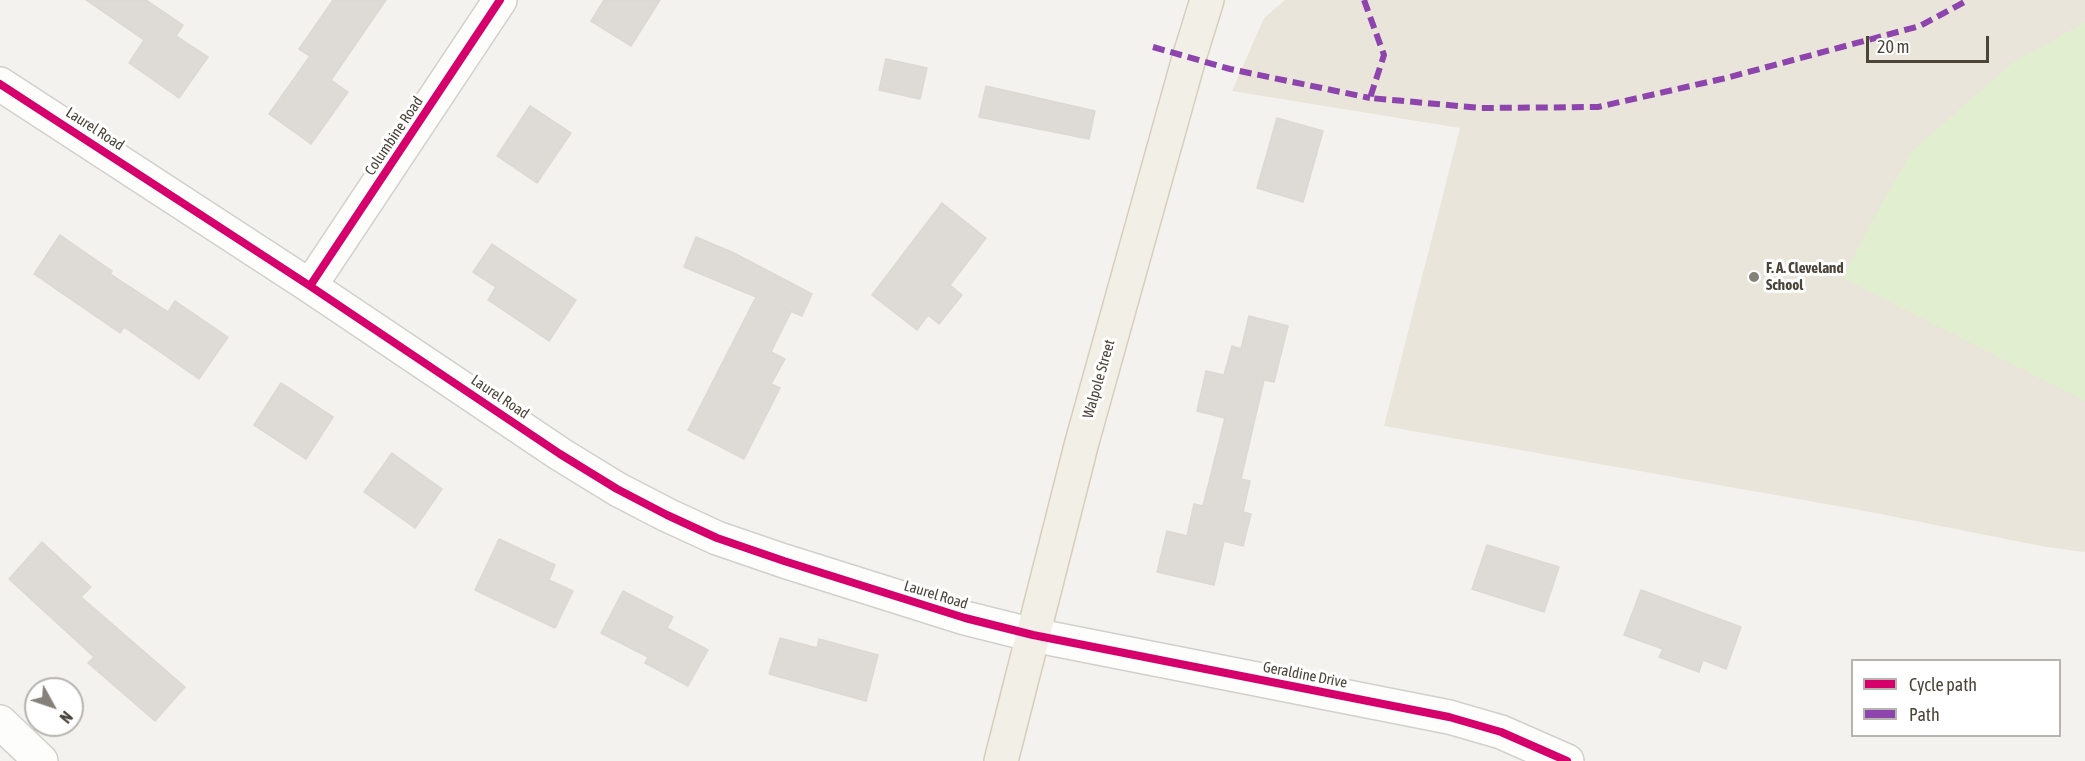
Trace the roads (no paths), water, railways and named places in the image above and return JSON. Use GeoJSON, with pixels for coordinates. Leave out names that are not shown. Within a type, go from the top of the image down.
{"type":"FeatureCollection","features":[{"type":"Feature","properties":{"kind":"main road","name":"Walpole Street"},"geometry":{"type":"LineString","coordinates":[[1001,761],[1082,442],[1207,0]]}},
{"type":"Feature","properties":{"kind":"street","name":"Columbine Road"},"geometry":{"type":"LineString","coordinates":[[310,286],[500,0]]}},
{"type":"Feature","properties":{"kind":"street","name":"Laurel Road"},"geometry":{"type":"LineString","coordinates":[[0,84],[310,286],[560,454],[617,489],[717,538],[965,618],[1033,634]]}},
{"type":"Feature","properties":{"kind":"street","name":"Geraldine Drive"},"geometry":{"type":"LineString","coordinates":[[1033,634],[1449,717],[1501,732],[1567,761]]}},
{"type":"Feature","properties":{"kind":"street"},"geometry":{"type":"LineString","coordinates":[[0,722],[41,761]]}},
{"type":"Feature","properties":{"kind":"place","name":"F. A. Cleveland School"},"geometry":{"type":"Point","coordinates":[1754,277]}}]}
